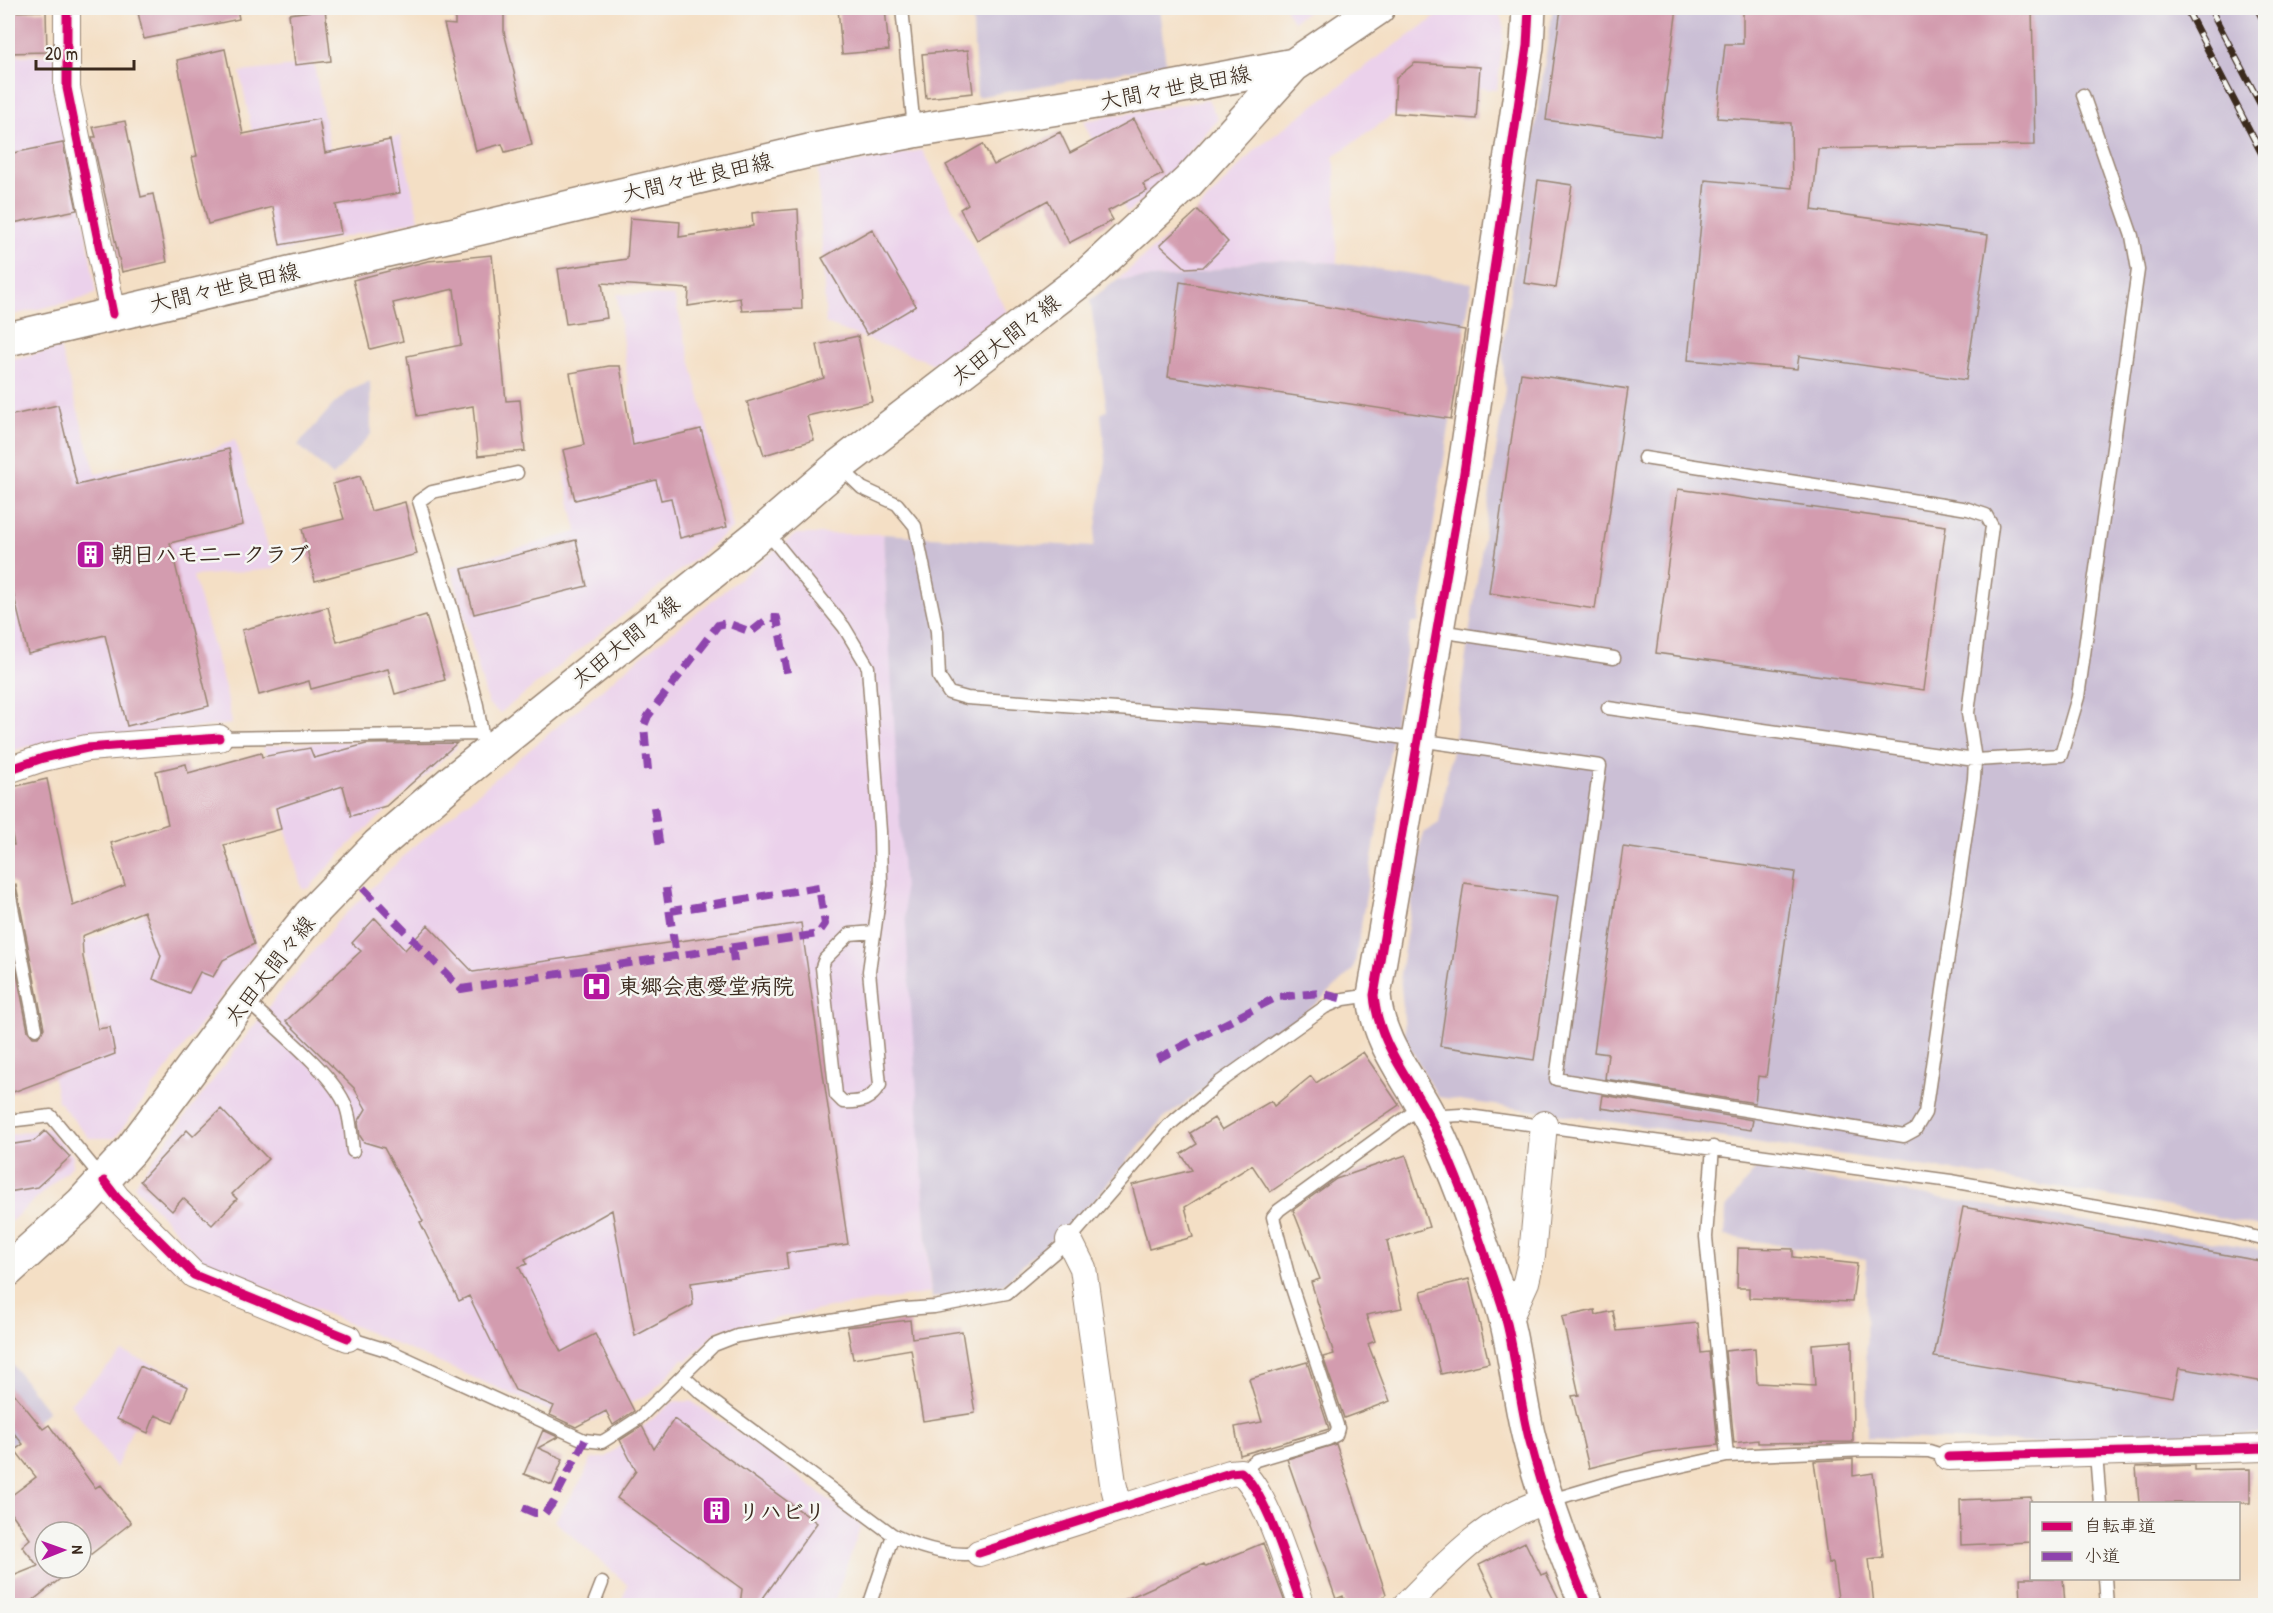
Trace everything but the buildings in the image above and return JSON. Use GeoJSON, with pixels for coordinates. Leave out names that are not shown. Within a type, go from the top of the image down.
{"type":"FeatureCollection","features":[{"type":"Feature","properties":{"kind":"main road","name":"大間々世良田線"},"geometry":{"type":"LineString","coordinates":[[8,339],[580,203],[914,130],[1108,100],[1294,65],[1378,8]]}},
{"type":"Feature","properties":{"kind":"main road"},"geometry":{"type":"LineString","coordinates":[[1529,8],[1527,46],[1491,303],[1438,630],[1374,995],[1380,1030],[1427,1113],[1461,1193],[1507,1324],[1529,1437],[1547,1501],[1587,1605]]}},
{"type":"Feature","properties":{"kind":"main road","name":"太田大間々線"},"geometry":{"type":"LineString","coordinates":[[8,1270],[104,1181],[147,1131],[244,998],[310,915],[378,845],[488,741],[765,530],[839,466],[1085,277],[1155,216],[1294,65]]}},
{"type":"Feature","properties":{"kind":"street"},"geometry":{"type":"LineString","coordinates":[[67,8],[67,88],[113,314]]}},
{"type":"Feature","properties":{"kind":"street"},"geometry":{"type":"LineString","coordinates":[[8,770],[43,758],[87,748],[219,738]]}},
{"type":"Feature","properties":{"kind":"street"},"geometry":{"type":"LineString","coordinates":[[1507,1324],[1526,1282],[1532,1257],[1544,1124]]}},
{"type":"Feature","properties":{"kind":"street"},"geometry":{"type":"LineString","coordinates":[[104,1181],[117,1198],[194,1275],[348,1338]]}},
{"type":"Feature","properties":{"kind":"street"},"geometry":{"type":"LineString","coordinates":[[1069,1240],[1083,1268],[1113,1483],[1119,1507]]}},
{"type":"Feature","properties":{"kind":"street"},"geometry":{"type":"LineString","coordinates":[[1948,1457],[2265,1448]]}},
{"type":"Feature","properties":{"kind":"street"},"geometry":{"type":"LineString","coordinates":[[979,1553],[1119,1507],[1241,1472],[1249,1478],[1259,1496],[1302,1605]]}},
{"type":"Feature","properties":{"kind":"street"},"geometry":{"type":"LineString","coordinates":[[1405,1605],[1448,1562],[1502,1521],[1526,1507],[1547,1501]]}},
{"type":"Feature","properties":{"kind":"lane"},"geometry":{"type":"LineString","coordinates":[[902,8],[914,130]]}},
{"type":"Feature","properties":{"kind":"lane"},"geometry":{"type":"LineString","coordinates":[[1608,708],[1975,760],[2061,755],[2078,697],[2138,270],[2132,236],[2083,95]]}},
{"type":"Feature","properties":{"kind":"lane"},"geometry":{"type":"LineString","coordinates":[[839,466],[862,488],[897,504],[909,515],[915,526],[937,631],[939,677],[949,693],[967,698],[1293,722],[1600,766],[1556,1079],[1904,1136],[1915,1130],[1925,1113],[1975,760],[1968,713],[1992,526],[1986,515],[1968,509],[1644,458]]}},
{"type":"Feature","properties":{"kind":"lane"},"geometry":{"type":"LineString","coordinates":[[219,738],[488,741],[419,501],[432,492],[517,473]]}},
{"type":"Feature","properties":{"kind":"lane"},"geometry":{"type":"LineString","coordinates":[[765,530],[844,627],[868,667],[880,831],[881,885],[869,971],[880,1085],[873,1096],[867,1100],[843,1102],[837,1095],[822,967],[825,959],[850,934],[874,932]]}},
{"type":"Feature","properties":{"kind":"lane"},"geometry":{"type":"LineString","coordinates":[[1438,630],[1614,658]]}},
{"type":"Feature","properties":{"kind":"lane"},"geometry":{"type":"LineString","coordinates":[[8,887],[36,1029]]}},
{"type":"Feature","properties":{"kind":"lane"},"geometry":{"type":"LineString","coordinates":[[348,1338],[390,1351],[584,1440],[602,1442],[639,1418],[714,1346],[737,1336],[1002,1296],[1069,1240],[1169,1125],[1220,1082],[1325,1007],[1344,999],[1374,995]]}},
{"type":"Feature","properties":{"kind":"lane"},"geometry":{"type":"LineString","coordinates":[[244,998],[282,1032],[338,1090],[345,1104],[353,1151]]}},
{"type":"Feature","properties":{"kind":"lane"},"geometry":{"type":"LineString","coordinates":[[1241,1472],[1256,1460],[1336,1435],[1338,1428],[1290,1282],[1273,1217],[1278,1210],[1427,1113],[1544,1124],[1951,1181],[2231,1231],[2265,1240]]}},
{"type":"Feature","properties":{"kind":"lane"},"geometry":{"type":"LineString","coordinates":[[8,1121],[51,1116],[104,1181]]}},
{"type":"Feature","properties":{"kind":"lane"},"geometry":{"type":"LineString","coordinates":[[1713,1147],[1706,1237],[1727,1456]]}},
{"type":"Feature","properties":{"kind":"lane"},"geometry":{"type":"LineString","coordinates":[[683,1376],[699,1391],[893,1535],[916,1546],[948,1553],[979,1553]]}},
{"type":"Feature","properties":{"kind":"lane"},"geometry":{"type":"LineString","coordinates":[[1547,1501],[1622,1479],[1727,1456],[1867,1450],[1929,1451],[1948,1457]]}},
{"type":"Feature","properties":{"kind":"lane"},"geometry":{"type":"LineString","coordinates":[[2096,1454],[2100,1502]]}},
{"type":"Feature","properties":{"kind":"lane"},"geometry":{"type":"LineString","coordinates":[[869,1605],[893,1535]]}},
{"type":"Feature","properties":{"kind":"lane"},"geometry":{"type":"LineString","coordinates":[[2105,1580],[2107,1605]]}},
{"type":"Feature","properties":{"kind":"lane"},"geometry":{"type":"LineString","coordinates":[[593,1605],[602,1583]]}},
{"type":"Feature","properties":{"kind":"shaded area"},"geometry":{"type":"Polygon","coordinates":[[[972,8],[1159,8],[1166,64],[977,97],[972,8]]]}},
{"type":"Feature","properties":{"kind":"shaded area"},"geometry":{"type":"Polygon","coordinates":[[[1285,8],[1314,8],[1293,21],[1285,8]]]}},
{"type":"Feature","properties":{"kind":"shaded area"},"geometry":{"type":"Polygon","coordinates":[[[1449,8],[1497,8],[1504,27],[1497,90],[1479,88],[1476,119],[1391,116],[1333,157],[1337,263],[1262,259],[1188,276],[1117,280],[1198,210],[1255,150],[1374,60],[1449,8]]]}},
{"type":"Feature","properties":{"kind":"shaded area"},"geometry":{"type":"Polygon","coordinates":[[[1553,8],[2265,8],[2265,1227],[2155,1204],[1963,1172],[1438,1097],[1406,1041],[1400,974],[1423,833],[1439,823],[1453,744],[1505,390],[1502,349],[1553,8]]]}},
{"type":"Feature","properties":{"kind":"shaded area"},"geometry":{"type":"Polygon","coordinates":[[[58,55],[96,293],[85,298],[8,316],[8,56],[58,55]]]}},
{"type":"Feature","properties":{"kind":"shaded area"},"geometry":{"type":"Polygon","coordinates":[[[314,64],[330,149],[400,136],[419,220],[276,252],[240,72],[314,64]]]}},
{"type":"Feature","properties":{"kind":"shaded area"},"geometry":{"type":"Polygon","coordinates":[[[1208,100],[1218,119],[1160,186],[1127,213],[1083,121],[1208,100]]]}},
{"type":"Feature","properties":{"kind":"shaded area"},"geometry":{"type":"Polygon","coordinates":[[[922,150],[1007,312],[943,367],[826,324],[818,170],[922,150]]]}},
{"type":"Feature","properties":{"kind":"shaded area"},"geometry":{"type":"Polygon","coordinates":[[[1262,259],[1337,263],[1472,283],[1418,623],[1411,623],[1353,970],[1316,1004],[1162,1120],[1092,1202],[1001,1286],[967,1294],[931,1298],[910,994],[883,534],[1093,547],[1106,461],[1101,414],[1107,410],[1090,300],[1117,280],[1188,276],[1262,259]]]}},
{"type":"Feature","properties":{"kind":"shaded area"},"geometry":{"type":"Polygon","coordinates":[[[617,294],[674,296],[733,528],[500,713],[488,704],[451,567],[577,532],[564,473],[625,458],[621,438],[633,425],[617,294]]]}},
{"type":"Feature","properties":{"kind":"shaded area","name":"朝日ハモ二ークラブ"},"geometry":{"type":"Polygon","coordinates":[[[60,348],[96,474],[213,449],[235,440],[275,569],[193,576],[226,691],[232,724],[38,744],[8,752],[8,360],[60,348]]]}},
{"type":"Feature","properties":{"kind":"shaded area"},"geometry":{"type":"Polygon","coordinates":[[[370,381],[371,434],[333,476],[298,445],[334,404],[349,391],[370,381]]]}},
{"type":"Feature","properties":{"kind":"shaded area","name":"東郷会恵愛堂病院"},"geometry":{"type":"Polygon","coordinates":[[[796,534],[883,534],[930,1293],[829,1308],[718,1330],[687,1361],[683,1359],[651,1393],[583,1425],[202,1260],[134,1185],[262,1015],[336,923],[410,850],[633,663],[796,534]]]}},
{"type":"Feature","properties":{"kind":"shaded area"},"geometry":{"type":"Polygon","coordinates":[[[456,740],[457,747],[349,845],[309,888],[302,889],[263,746],[322,742],[456,740]]]}},
{"type":"Feature","properties":{"kind":"shaded area"},"geometry":{"type":"Polygon","coordinates":[[[236,872],[258,948],[115,1138],[89,1138],[58,1101],[44,1037],[100,1024],[83,942],[236,872]]]}},
{"type":"Feature","properties":{"kind":"shaded area"},"geometry":{"type":"Polygon","coordinates":[[[48,1128],[73,1156],[72,1166],[8,1224],[8,1135],[48,1128]]]}},
{"type":"Feature","properties":{"kind":"shaded area"},"geometry":{"type":"Polygon","coordinates":[[[1760,1163],[1808,1177],[2253,1248],[2265,1252],[2265,1434],[2166,1436],[2038,1443],[1867,1437],[1866,1259],[1725,1236],[1726,1208],[1760,1163]]]}},
{"type":"Feature","properties":{"kind":"shaded area"},"geometry":{"type":"Polygon","coordinates":[[[123,1352],[194,1382],[191,1389],[188,1387],[173,1423],[155,1415],[148,1433],[133,1427],[116,1468],[70,1403],[123,1352]]]}},
{"type":"Feature","properties":{"kind":"shaded area"},"geometry":{"type":"Polygon","coordinates":[[[8,1359],[48,1411],[8,1448],[8,1359]]]}},
{"type":"Feature","properties":{"kind":"shaded area"},"geometry":{"type":"Polygon","coordinates":[[[691,1401],[770,1454],[861,1525],[833,1605],[619,1606],[628,1585],[555,1521],[584,1476],[591,1459],[606,1457],[673,1402],[691,1401]]]}},
{"type":"Feature","properties":{"kind":"railway"},"geometry":{"type":"LineString","coordinates":[[2186,8],[2266,162]]}},
{"type":"Feature","properties":{"kind":"railway"},"geometry":{"type":"LineString","coordinates":[[2210,8],[2266,115]]}},
{"type":"Feature","properties":{"kind":"railway"},"geometry":{"type":"LineString","coordinates":[[2257,8],[2266,25]]}},
{"type":"Feature","properties":{"kind":"marked path"},"geometry":{"type":"LineString","coordinates":[[648,770],[644,726],[648,716],[718,625],[727,623],[751,632],[769,618],[777,618],[787,673]]}},
{"type":"Feature","properties":{"kind":"marked path"},"geometry":{"type":"LineString","coordinates":[[654,807],[660,848]]}},
{"type":"Feature","properties":{"kind":"marked path"},"geometry":{"type":"LineString","coordinates":[[363,888],[461,989],[818,934],[825,924],[819,887],[671,911]]}},
{"type":"Feature","properties":{"kind":"marked path"},"geometry":{"type":"LineString","coordinates":[[666,888],[676,956]]}},
{"type":"Feature","properties":{"kind":"marked path"},"geometry":{"type":"LineString","coordinates":[[732,947],[735,968]]}},
{"type":"Feature","properties":{"kind":"marked path"},"geometry":{"type":"LineString","coordinates":[[1157,1059],[1277,997],[1320,993],[1344,999]]}},
{"type":"Feature","properties":{"kind":"marked path"},"geometry":{"type":"LineString","coordinates":[[523,1508],[535,1513],[545,1513],[552,1504],[585,1440]]}},
{"type":"Feature","properties":{"kind":"cycle path"},"geometry":{"type":"LineString","coordinates":[[67,8],[67,88],[113,314]]}},
{"type":"Feature","properties":{"kind":"cycle path"},"geometry":{"type":"LineString","coordinates":[[1529,8],[1527,46],[1463,479],[1374,995],[1382,1030],[1442,1143],[1484,1252],[1509,1331],[1525,1420],[1541,1481],[1587,1606]]}},
{"type":"Feature","properties":{"kind":"cycle path"},"geometry":{"type":"LineString","coordinates":[[8,770],[43,758],[87,748],[219,738]]}},
{"type":"Feature","properties":{"kind":"cycle path"},"geometry":{"type":"LineString","coordinates":[[104,1181],[117,1198],[194,1275],[348,1338]]}},
{"type":"Feature","properties":{"kind":"cycle path"},"geometry":{"type":"LineString","coordinates":[[1948,1457],[2266,1448]]}},
{"type":"Feature","properties":{"kind":"cycle path"},"geometry":{"type":"LineString","coordinates":[[979,1553],[1230,1473],[1241,1472],[1251,1482],[1260,1497],[1284,1554],[1302,1606]]}},
{"type":"Feature","properties":{"kind":"place","name":"朝日ハモ二ークラブ"},"geometry":{"type":"Point","coordinates":[90,554]}},
{"type":"Feature","properties":{"kind":"place","name":"東郷会恵愛堂病院"},"geometry":{"type":"Point","coordinates":[597,986]}},
{"type":"Feature","properties":{"kind":"place","name":"リハビリ"},"geometry":{"type":"Point","coordinates":[717,1511]}}]}
